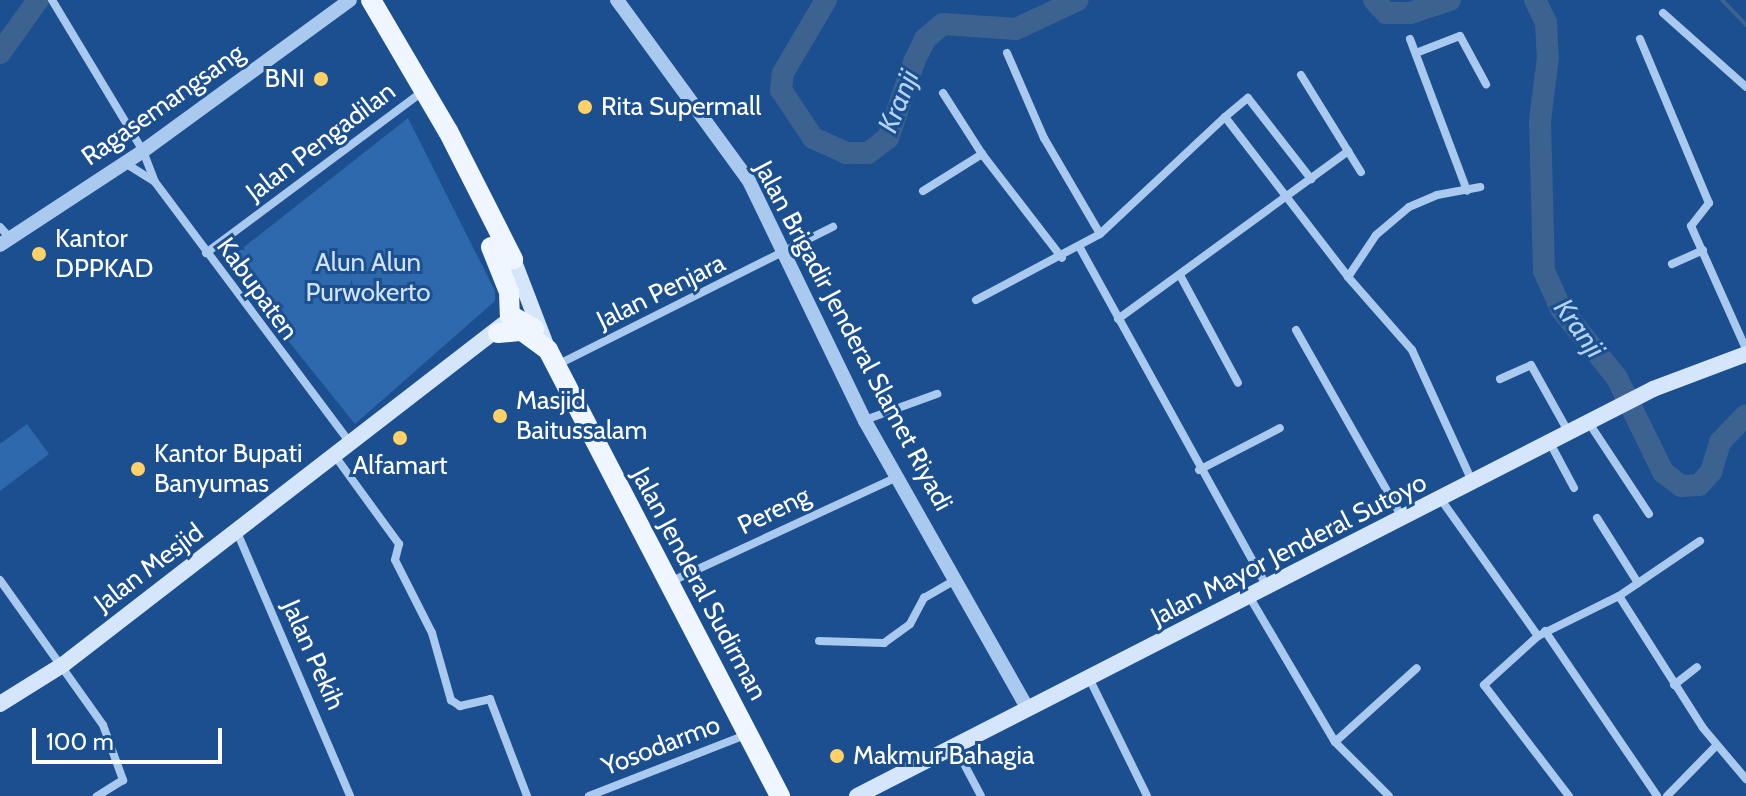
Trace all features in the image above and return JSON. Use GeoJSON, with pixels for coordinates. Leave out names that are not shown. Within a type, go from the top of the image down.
{"type":"FeatureCollection","features":[{"type":"Feature","properties":{"kind":"main road"},"geometry":{"type":"LineString","coordinates":[[371,0],[513,259],[549,354]]}},
{"type":"Feature","properties":{"kind":"main road"},"geometry":{"type":"LineString","coordinates":[[425,98],[429,120],[501,265],[510,315]]}},
{"type":"Feature","properties":{"kind":"main road","name":"Jalan Mesjid"},"geometry":{"type":"LineString","coordinates":[[0,704],[64,664],[498,333],[510,315]]}},
{"type":"Feature","properties":{"kind":"main road","name":"Jalan Jenderal Sudirman"},"geometry":{"type":"LineString","coordinates":[[510,315],[535,330],[549,354],[780,796]]}},
{"type":"Feature","properties":{"kind":"main road"},"geometry":{"type":"LineString","coordinates":[[498,333],[522,331],[549,354]]}},
{"type":"Feature","properties":{"kind":"main road","name":"Jalan Mayor Jenderal Sutoyo"},"geometry":{"type":"LineString","coordinates":[[857,796],[1027,707],[1402,518],[1442,501],[1653,389],[1746,351]]}},
{"type":"Feature","properties":{"kind":"street","name":"Kabupaten"},"geometry":{"type":"LineString","coordinates":[[52,0],[143,151],[155,182],[351,444]]}},
{"type":"Feature","properties":{"kind":"street","name":"Ragasemangsang"},"geometry":{"type":"LineString","coordinates":[[3,237],[143,151],[350,0]]}},
{"type":"Feature","properties":{"kind":"street","name":"Jalan Brigadir Jenderal Slamet Riyadi"},"geometry":{"type":"LineString","coordinates":[[617,0],[749,181],[865,420],[1027,707]]}},
{"type":"Feature","properties":{"kind":"street"},"geometry":{"type":"LineString","coordinates":[[1663,13],[1746,87]]}},
{"type":"Feature","properties":{"kind":"street"},"geometry":{"type":"LineString","coordinates":[[1416,53],[1460,36],[1486,84]]}},
{"type":"Feature","properties":{"kind":"street"},"geometry":{"type":"LineString","coordinates":[[1410,39],[1467,191]]}},
{"type":"Feature","properties":{"kind":"street"},"geometry":{"type":"LineString","coordinates":[[1640,39],[1709,203],[1691,222],[1746,351]]}},
{"type":"Feature","properties":{"kind":"street"},"geometry":{"type":"LineString","coordinates":[[1007,53],[1044,138],[1100,234]]}},
{"type":"Feature","properties":{"kind":"street"},"geometry":{"type":"LineString","coordinates":[[1301,75],[1361,172]]}},
{"type":"Feature","properties":{"kind":"street"},"geometry":{"type":"LineString","coordinates":[[943,93],[982,154],[1062,258]]}},
{"type":"Feature","properties":{"kind":"street","name":"Jalan Pengadilan"},"geometry":{"type":"LineString","coordinates":[[206,253],[425,98]]}},
{"type":"Feature","properties":{"kind":"street"},"geometry":{"type":"LineString","coordinates":[[976,300],[1062,258],[1100,234],[1248,98],[1311,179]]}},
{"type":"Feature","properties":{"kind":"street"},"geometry":{"type":"LineString","coordinates":[[1225,117],[1348,277],[1412,350],[1473,483]]}},
{"type":"Feature","properties":{"kind":"street"},"geometry":{"type":"LineString","coordinates":[[1118,319],[1181,277],[1348,151]]}},
{"type":"Feature","properties":{"kind":"street"},"geometry":{"type":"LineString","coordinates":[[923,191],[982,154]]}},
{"type":"Feature","properties":{"kind":"street"},"geometry":{"type":"LineString","coordinates":[[124,163],[155,182]]}},
{"type":"Feature","properties":{"kind":"street"},"geometry":{"type":"LineString","coordinates":[[1348,277],[1376,235],[1409,207],[1437,195],[1480,187]]}},
{"type":"Feature","properties":{"kind":"street","name":"Jalan Penjara"},"geometry":{"type":"LineString","coordinates":[[549,354],[785,254],[833,227]]}},
{"type":"Feature","properties":{"kind":"street"},"geometry":{"type":"LineString","coordinates":[[1080,248],[1199,470],[1267,587]]}},
{"type":"Feature","properties":{"kind":"street"},"geometry":{"type":"LineString","coordinates":[[1672,264],[1703,250]]}},
{"type":"Feature","properties":{"kind":"street"},"geometry":{"type":"LineString","coordinates":[[1181,277],[1238,383]]}},
{"type":"Feature","properties":{"kind":"street"},"geometry":{"type":"LineString","coordinates":[[1296,330],[1402,518]]}},
{"type":"Feature","properties":{"kind":"street"},"geometry":{"type":"LineString","coordinates":[[1500,379],[1531,365],[1569,434]]}},
{"type":"Feature","properties":{"kind":"street"},"geometry":{"type":"LineString","coordinates":[[865,420],[937,394]]}},
{"type":"Feature","properties":{"kind":"street"},"geometry":{"type":"LineString","coordinates":[[1591,422],[1649,514]]}},
{"type":"Feature","properties":{"kind":"street"},"geometry":{"type":"LineString","coordinates":[[1199,470],[1280,428]]}},
{"type":"Feature","properties":{"kind":"street"},"geometry":{"type":"LineString","coordinates":[[1550,443],[1574,488]]}},
{"type":"Feature","properties":{"kind":"street"},"geometry":{"type":"LineString","coordinates":[[335,456],[399,544],[395,560],[432,633],[451,700],[460,706],[490,699],[527,796]]}},
{"type":"Feature","properties":{"kind":"street","name":"Pereng"},"geometry":{"type":"LineString","coordinates":[[669,583],[897,477]]}},
{"type":"Feature","properties":{"kind":"street"},"geometry":{"type":"LineString","coordinates":[[1442,501],[1542,633],[1657,796]]}},
{"type":"Feature","properties":{"kind":"street"},"geometry":{"type":"LineString","coordinates":[[1597,518],[1638,583]]}},
{"type":"Feature","properties":{"kind":"street","name":"Jalan Pekih"},"geometry":{"type":"LineString","coordinates":[[237,532],[350,796]]}},
{"type":"Feature","properties":{"kind":"street"},"geometry":{"type":"LineString","coordinates":[[1569,796],[1484,685],[1542,633],[1619,596],[1700,541]]}},
{"type":"Feature","properties":{"kind":"street"},"geometry":{"type":"LineString","coordinates":[[0,580],[64,664],[103,725],[123,777],[97,796]]}},
{"type":"Feature","properties":{"kind":"street"},"geometry":{"type":"LineString","coordinates":[[819,641],[884,643],[903,631],[924,598],[956,580]]}},
{"type":"Feature","properties":{"kind":"street"},"geometry":{"type":"LineString","coordinates":[[1249,596],[1335,742],[1389,796]]}},
{"type":"Feature","properties":{"kind":"street"},"geometry":{"type":"LineString","coordinates":[[1619,596],[1674,685],[1746,779]]}},
{"type":"Feature","properties":{"kind":"street"},"geometry":{"type":"LineString","coordinates":[[1674,685],[1697,667]]}},
{"type":"Feature","properties":{"kind":"street"},"geometry":{"type":"LineString","coordinates":[[1335,742],[1417,668]]}},
{"type":"Feature","properties":{"kind":"street"},"geometry":{"type":"LineString","coordinates":[[1088,677],[1147,796]]}},
{"type":"Feature","properties":{"kind":"street","name":"Yosodarmo"},"geometry":{"type":"LineString","coordinates":[[589,796],[749,734]]}},
{"type":"Feature","properties":{"kind":"street"},"geometry":{"type":"LineString","coordinates":[[1667,796],[1717,745]]}},
{"type":"Feature","properties":{"kind":"street"},"geometry":{"type":"LineString","coordinates":[[955,747],[981,796]]}},
{"type":"Feature","properties":{"kind":"green space","name":"Alun Alun Purwokerto"},"geometry":{"type":"Polygon","coordinates":[[[408,118],[495,291],[495,301],[355,424],[225,262],[408,118]]]}},
{"type":"Feature","properties":{"kind":"green space"},"geometry":{"type":"Polygon","coordinates":[[[27,424],[49,454],[0,491],[0,444],[27,424]]]}},
{"type":"Feature","properties":{"kind":"waterway","name":"Kranji"},"geometry":{"type":"LineString","coordinates":[[0,53],[38,0]]}},
{"type":"Feature","properties":{"kind":"waterway","name":"Kranji"},"geometry":{"type":"LineString","coordinates":[[826,0],[783,73],[781,90],[813,138],[846,153],[868,153],[888,138],[925,39],[943,24],[1016,29],[1078,0]]}},
{"type":"Feature","properties":{"kind":"waterway","name":"Kranji"},"geometry":{"type":"LineString","coordinates":[[1374,0],[1386,13],[1410,13],[1450,0]]}},
{"type":"Feature","properties":{"kind":"waterway","name":"Kranji"},"geometry":{"type":"LineString","coordinates":[[1535,0],[1546,23],[1548,57],[1540,120],[1544,271],[1561,309],[1617,378],[1663,472],[1681,486],[1699,485],[1711,472],[1720,442],[1746,415]]}},
{"type":"Feature","properties":{"kind":"waterway","name":"Kranji"},"geometry":{"type":"LineString","coordinates":[[1722,0],[1746,25]]}},
{"type":"Feature","properties":{"kind":"place","name":"BNI"},"geometry":{"type":"Point","coordinates":[321,79]}},
{"type":"Feature","properties":{"kind":"place","name":"Rita Supermall"},"geometry":{"type":"Point","coordinates":[585,107]}},
{"type":"Feature","properties":{"kind":"place","name":"Kantor DPPKAD"},"geometry":{"type":"Point","coordinates":[39,254]}},
{"type":"Feature","properties":{"kind":"place","name":"Masjid Baitussalam"},"geometry":{"type":"Point","coordinates":[500,416]}},
{"type":"Feature","properties":{"kind":"place","name":"Alfamart"},"geometry":{"type":"Point","coordinates":[400,438]}},
{"type":"Feature","properties":{"kind":"place","name":"Kantor Bupati Banyumas"},"geometry":{"type":"Point","coordinates":[138,469]}},
{"type":"Feature","properties":{"kind":"place","name":"Makmur Bahagia"},"geometry":{"type":"Point","coordinates":[837,756]}}]}
